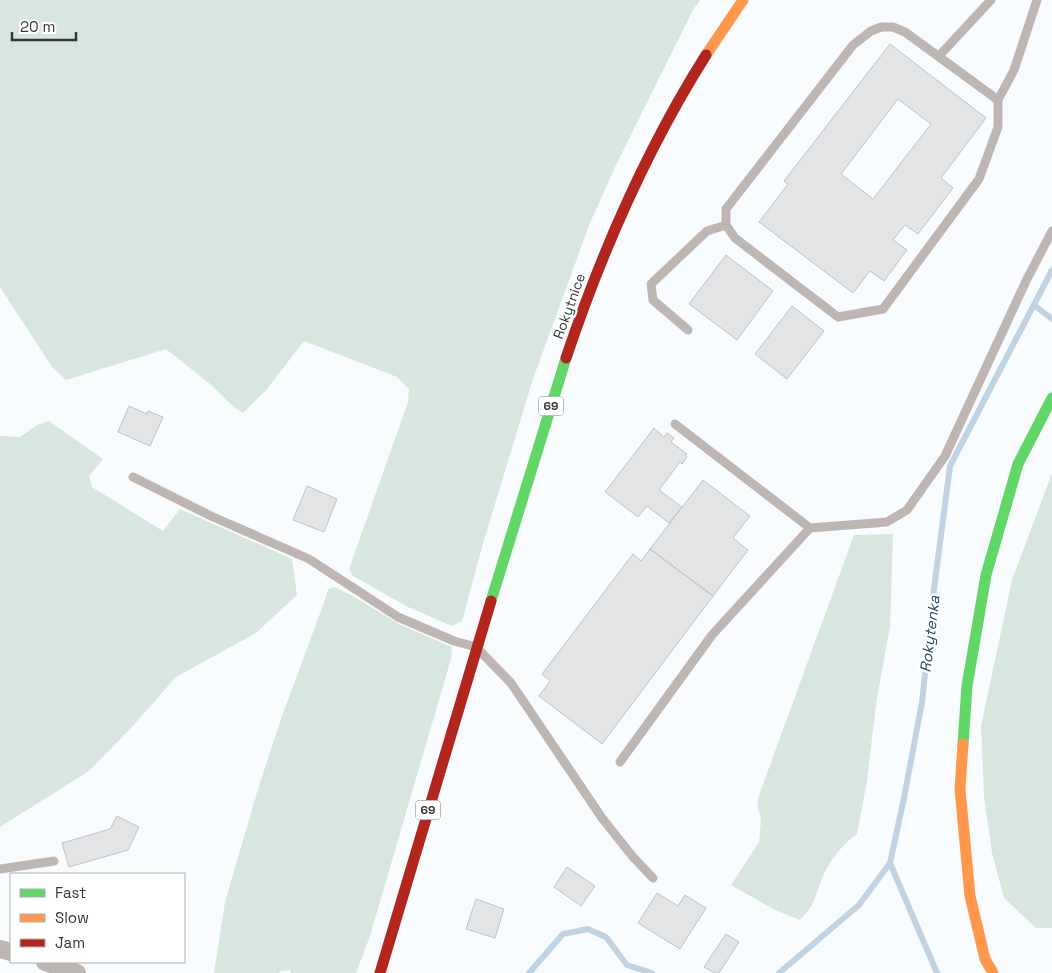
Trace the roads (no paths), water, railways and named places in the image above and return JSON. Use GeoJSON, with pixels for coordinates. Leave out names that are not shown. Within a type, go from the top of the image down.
{"type":"FeatureCollection","features":[{"type":"Feature","properties":{"kind":"main road","name":"Rokytnice"},"geometry":{"type":"LineString","coordinates":[[476,646],[572,339],[616,226],[641,170],[666,121],[725,23],[743,0]]}},
{"type":"Feature","properties":{"kind":"main road"},"geometry":{"type":"LineString","coordinates":[[993,973],[985,959],[970,896],[960,789],[967,686],[986,575],[1018,464],[1052,398]]}},
{"type":"Feature","properties":{"kind":"main road","name":"69"},"geometry":{"type":"LineString","coordinates":[[380,973],[476,646]]}},
{"type":"Feature","properties":{"kind":"street"},"geometry":{"type":"LineString","coordinates":[[48,963],[77,973]]}},
{"type":"Feature","properties":{"kind":"lane"},"geometry":{"type":"LineString","coordinates":[[939,56],[991,0]]}},
{"type":"Feature","properties":{"kind":"lane"},"geometry":{"type":"LineString","coordinates":[[998,100],[905,32],[893,27],[881,27],[871,31],[853,46],[726,210],[726,225],[735,238],[838,317],[883,309],[979,179],[998,127],[998,100],[1014,70],[1036,0]]}},
{"type":"Feature","properties":{"kind":"lane"},"geometry":{"type":"LineString","coordinates":[[688,330],[653,300],[651,284],[707,231],[726,225]]}},
{"type":"Feature","properties":{"kind":"lane"},"geometry":{"type":"LineString","coordinates":[[675,424],[810,528],[887,522],[907,510],[945,456],[1026,281],[1052,231]]}},
{"type":"Feature","properties":{"kind":"lane"},"geometry":{"type":"LineString","coordinates":[[133,477],[211,516],[309,559],[398,616],[454,641],[476,646],[511,683],[602,818],[633,857],[653,878]]}},
{"type":"Feature","properties":{"kind":"lane"},"geometry":{"type":"LineString","coordinates":[[620,762],[712,635],[810,528]]}},
{"type":"Feature","properties":{"kind":"lane"},"geometry":{"type":"LineString","coordinates":[[0,870],[54,861]]}},
{"type":"Feature","properties":{"kind":"waterway","name":"Rokytenka"},"geometry":{"type":"LineString","coordinates":[[779,973],[859,905],[890,863],[922,702],[950,466],[1052,270]]}},
{"type":"Feature","properties":{"kind":"waterway"},"geometry":{"type":"LineString","coordinates":[[1034,305],[1052,319]]}},
{"type":"Feature","properties":{"kind":"waterway"},"geometry":{"type":"LineString","coordinates":[[890,863],[937,973]]}},
{"type":"Feature","properties":{"kind":"waterway"},"geometry":{"type":"LineString","coordinates":[[529,973],[563,934],[588,929],[606,937],[627,965],[652,973]]}}]}
